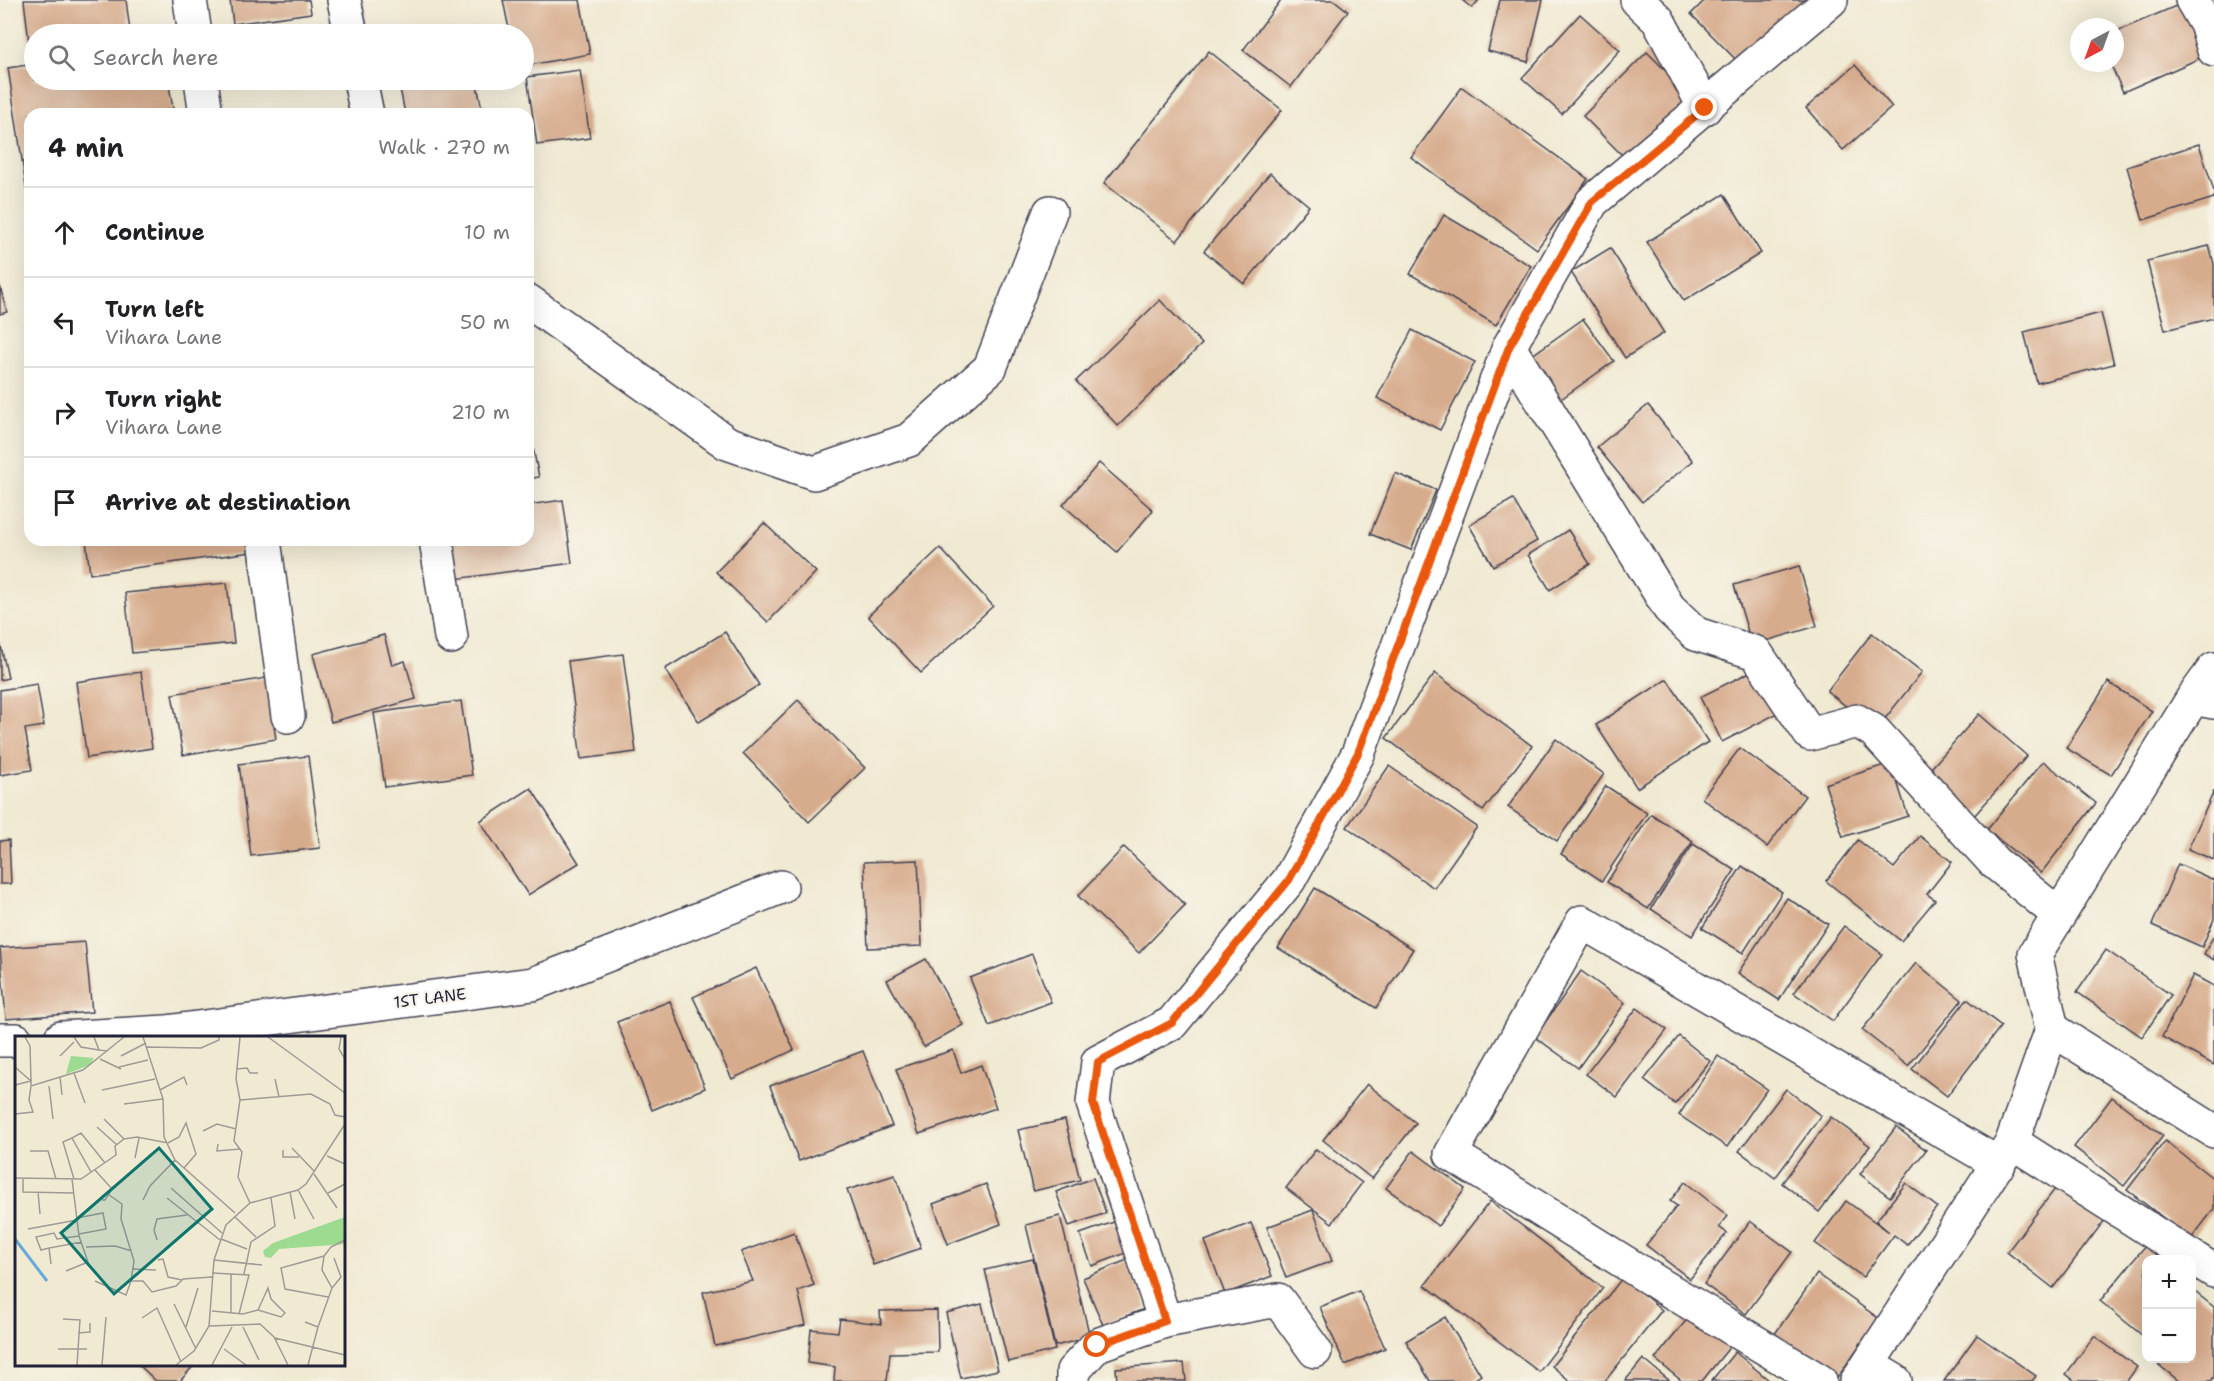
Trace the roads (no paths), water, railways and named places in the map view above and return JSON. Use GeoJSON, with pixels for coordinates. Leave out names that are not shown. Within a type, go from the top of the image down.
{"type":"FeatureCollection","features":[{"type":"Feature","properties":{"kind":"street"},"geometry":{"type":"LineString","coordinates":[[190,0],[194,24]]}},
{"type":"Feature","properties":{"kind":"street"},"geometry":{"type":"LineString","coordinates":[[344,0],[349,24]]}},
{"type":"Feature","properties":{"kind":"street"},"geometry":{"type":"LineString","coordinates":[[1637,0],[1658,20],[1705,108]]}},
{"type":"Feature","properties":{"kind":"street"},"geometry":{"type":"LineString","coordinates":[[1165,1321],[1093,1103],[1098,1062],[1172,1023],[1289,880],[1358,753],[1509,347],[1592,202],[1831,0]]}},
{"type":"Feature","properties":{"kind":"street"},"geometry":{"type":"LineString","coordinates":[[2192,0],[2206,24],[2214,50]]}},
{"type":"Feature","properties":{"kind":"street"},"geometry":{"type":"LineString","coordinates":[[202,90],[205,108]]}},
{"type":"Feature","properties":{"kind":"street"},"geometry":{"type":"LineString","coordinates":[[362,90],[366,108]]}},
{"type":"Feature","properties":{"kind":"street"},"geometry":{"type":"LineString","coordinates":[[534,305],[727,443],[814,473],[909,440],[990,368],[1050,212]]}},
{"type":"Feature","properties":{"kind":"street"},"geometry":{"type":"LineString","coordinates":[[1509,347],[1669,608],[1695,634],[1756,652],[1810,734],[1857,721],[1874,731],[1994,862],[2058,914]]}},
{"type":"Feature","properties":{"kind":"street"},"geometry":{"type":"LineString","coordinates":[[265,546],[288,716]]}},
{"type":"Feature","properties":{"kind":"street"},"geometry":{"type":"LineString","coordinates":[[437,546],[451,637]]}},
{"type":"Feature","properties":{"kind":"street"},"geometry":{"type":"LineString","coordinates":[[1895,1381],[1862,1373],[2006,1153],[2052,1029],[2035,954],[2058,914],[2204,700],[2214,669]]}},
{"type":"Feature","properties":{"kind":"street","name":"1ST LANE"},"geometry":{"type":"LineString","coordinates":[[96,1036],[166,1032],[533,984],[781,886]]}},
{"type":"Feature","properties":{"kind":"street"},"geometry":{"type":"LineString","coordinates":[[1820,1381],[1451,1154],[1582,922],[2006,1153],[2214,1271]]}},
{"type":"Feature","properties":{"kind":"street"},"geometry":{"type":"LineString","coordinates":[[2052,1029],[2214,1131]]}},
{"type":"Feature","properties":{"kind":"street"},"geometry":{"type":"LineString","coordinates":[[1073,1381],[1073,1371],[1097,1345],[1165,1321],[1278,1300],[1315,1351]]}}]}
